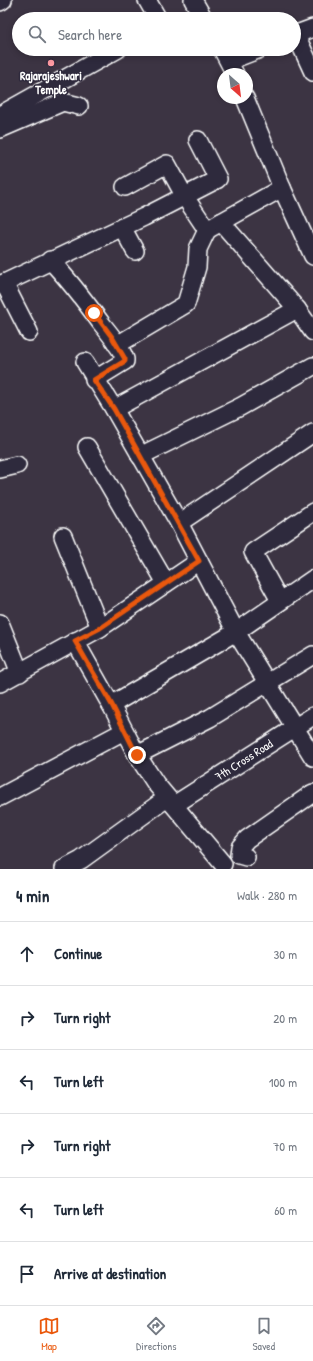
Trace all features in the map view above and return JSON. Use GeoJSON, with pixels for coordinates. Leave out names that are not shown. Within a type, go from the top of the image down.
{"type":"FeatureCollection","features":[{"type":"Feature","properties":{"kind":"street"},"geometry":{"type":"LineString","coordinates":[[147,0],[154,12]]}},
{"type":"Feature","properties":{"kind":"street"},"geometry":{"type":"LineString","coordinates":[[193,0],[200,12]]}},
{"type":"Feature","properties":{"kind":"street"},"geometry":{"type":"LineString","coordinates":[[301,33],[313,28]]}},
{"type":"Feature","properties":{"kind":"street"},"geometry":{"type":"LineString","coordinates":[[301,47],[313,72]]}},
{"type":"Feature","properties":{"kind":"street"},"geometry":{"type":"LineString","coordinates":[[0,115],[105,56]]}},
{"type":"Feature","properties":{"kind":"street"},"geometry":{"type":"LineString","coordinates":[[229,61],[242,56]]}},
{"type":"Feature","properties":{"kind":"street"},"geometry":{"type":"LineString","coordinates":[[0,129],[63,102],[79,106]]}},
{"type":"Feature","properties":{"kind":"street"},"geometry":{"type":"LineString","coordinates":[[247,104],[282,188],[313,256]]}},
{"type":"Feature","properties":{"kind":"street"},"geometry":{"type":"LineString","coordinates":[[29,332],[2,284],[122,227],[218,178],[198,140]]}},
{"type":"Feature","properties":{"kind":"street"},"geometry":{"type":"LineString","coordinates":[[125,187],[168,164],[185,196],[297,309],[313,332]]}},
{"type":"Feature","properties":{"kind":"street"},"geometry":{"type":"LineString","coordinates":[[117,345],[186,304],[197,266],[198,249],[214,226],[282,188]]}},
{"type":"Feature","properties":{"kind":"street"},"geometry":{"type":"LineString","coordinates":[[122,227],[135,251]]}},
{"type":"Feature","properties":{"kind":"street"},"geometry":{"type":"LineString","coordinates":[[50,260],[69,281],[117,345],[125,361],[94,380]]}},
{"type":"Feature","properties":{"kind":"street"},"geometry":{"type":"LineString","coordinates":[[114,409],[297,309]]}},
{"type":"Feature","properties":{"kind":"street"},"geometry":{"type":"LineString","coordinates":[[85,362],[94,380],[114,409],[179,523],[236,632],[269,683],[313,757]]}},
{"type":"Feature","properties":{"kind":"street"},"geometry":{"type":"LineString","coordinates":[[140,456],[240,407],[313,366]]}},
{"type":"Feature","properties":{"kind":"street"},"geometry":{"type":"LineString","coordinates":[[179,523],[313,433]]}},
{"type":"Feature","properties":{"kind":"street"},"geometry":{"type":"LineString","coordinates":[[87,447],[166,583]]}},
{"type":"Feature","properties":{"kind":"street"},"geometry":{"type":"LineString","coordinates":[[0,469],[17,465]]}},
{"type":"Feature","properties":{"kind":"street"},"geometry":{"type":"LineString","coordinates":[[280,601],[253,552],[313,512]]}},
{"type":"Feature","properties":{"kind":"street"},"geometry":{"type":"LineString","coordinates":[[63,536],[100,628]]}},
{"type":"Feature","properties":{"kind":"street"},"geometry":{"type":"LineString","coordinates":[[0,684],[100,628],[199,561]]}},
{"type":"Feature","properties":{"kind":"street"},"geometry":{"type":"LineString","coordinates":[[112,705],[236,632],[313,579]]}},
{"type":"Feature","properties":{"kind":"street"},"geometry":{"type":"LineString","coordinates":[[0,623],[20,672]]}},
{"type":"Feature","properties":{"kind":"street"},"geometry":{"type":"LineString","coordinates":[[75,641],[112,705],[137,755],[218,866],[249,863]]}},
{"type":"Feature","properties":{"kind":"street"},"geometry":{"type":"LineString","coordinates":[[137,755],[210,718],[313,655]]}},
{"type":"Feature","properties":{"kind":"street","name":"7th Cross Road"},"geometry":{"type":"LineString","coordinates":[[64,869],[81,860],[170,801],[313,716]]}},
{"type":"Feature","properties":{"kind":"street"},"geometry":{"type":"LineString","coordinates":[[0,797],[124,730]]}},
{"type":"Feature","properties":{"kind":"street"},"geometry":{"type":"LineString","coordinates":[[249,863],[239,855],[240,848],[247,839],[313,793]]}},
{"type":"Feature","properties":{"kind":"place","name":"Rajarajeshwari Temple"},"geometry":{"type":"Point","coordinates":[51,63]}},
{"type":"Feature","properties":{"kind":"route"},"geometry":{"type":"LineString","coordinates":[[94,313],[112,337],[125,359],[125,361],[94,380],[114,409],[199,561],[100,628],[75,641],[112,705],[137,755]]}}]}
